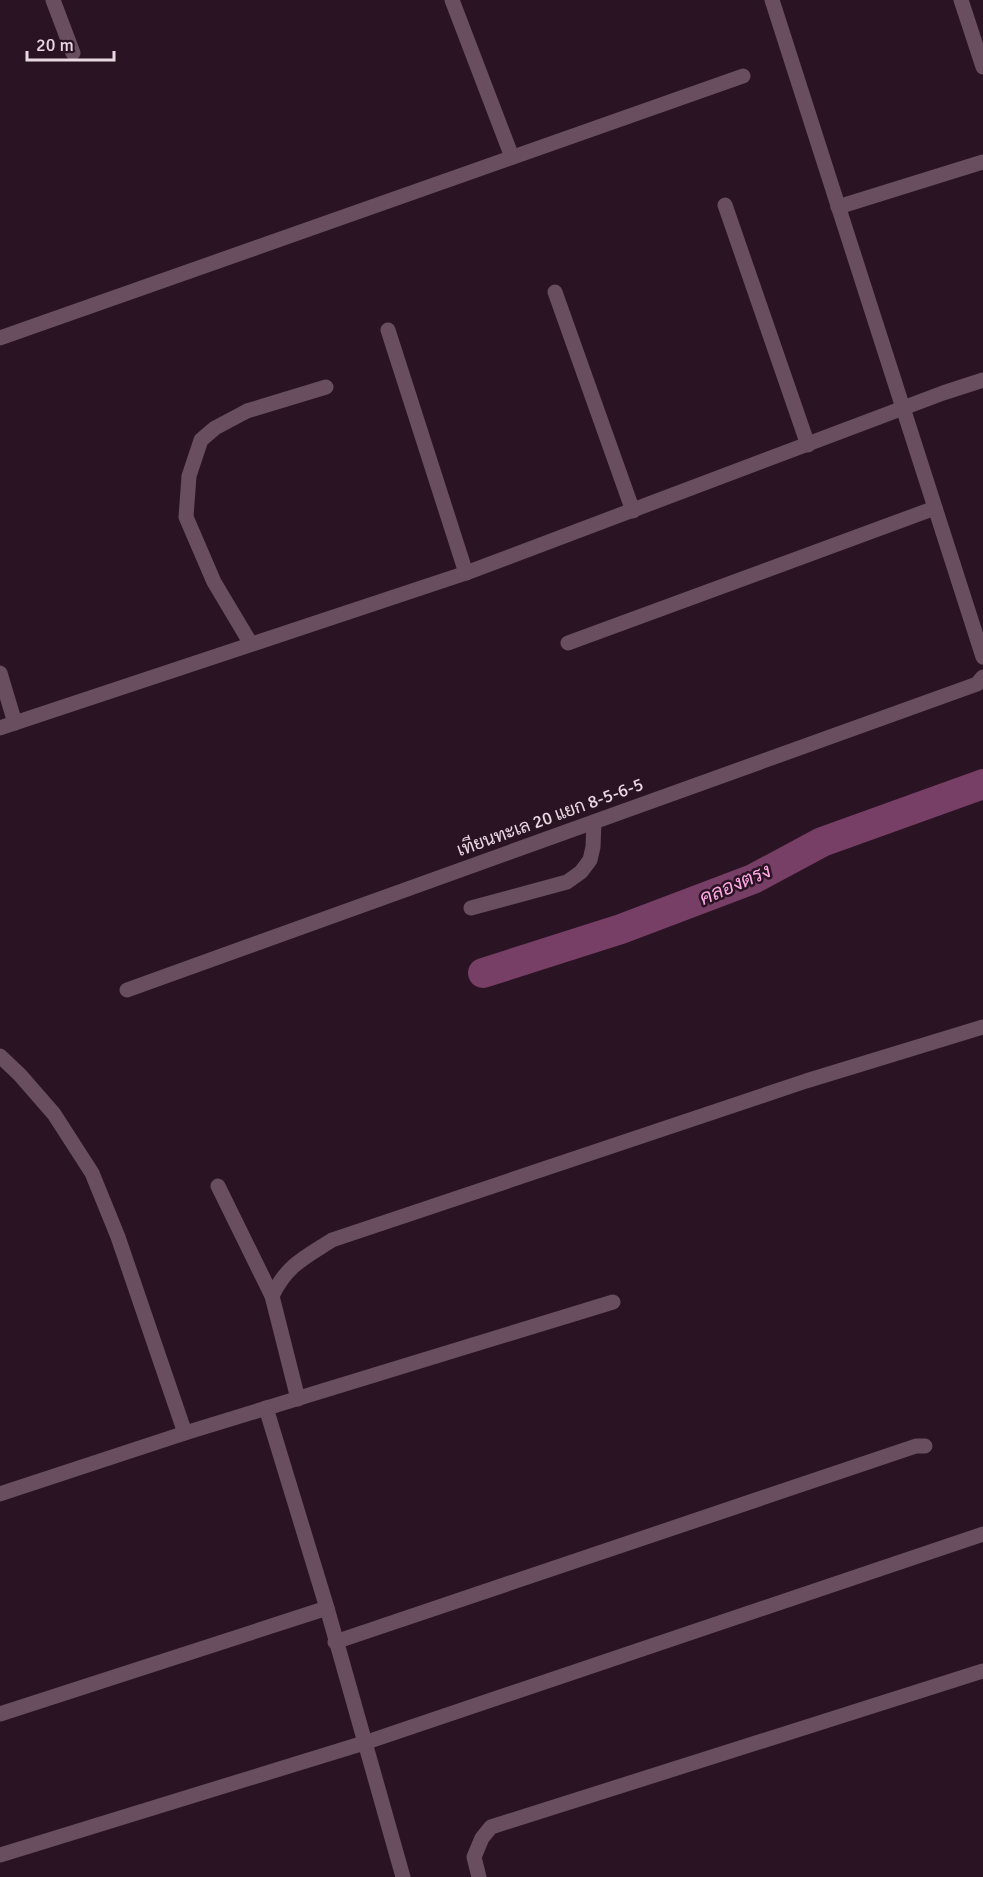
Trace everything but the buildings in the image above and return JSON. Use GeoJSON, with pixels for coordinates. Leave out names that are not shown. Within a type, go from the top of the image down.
{"type":"FeatureCollection","features":[{"type":"Feature","properties":{"kind":"street"},"geometry":{"type":"LineString","coordinates":[[53,0],[73,53]]}},
{"type":"Feature","properties":{"kind":"street"},"geometry":{"type":"LineString","coordinates":[[452,0],[512,157]]}},
{"type":"Feature","properties":{"kind":"street"},"geometry":{"type":"LineString","coordinates":[[772,0],[983,657]]}},
{"type":"Feature","properties":{"kind":"street"},"geometry":{"type":"LineString","coordinates":[[962,0],[983,67]]}},
{"type":"Feature","properties":{"kind":"street"},"geometry":{"type":"LineString","coordinates":[[0,338],[743,76]]}},
{"type":"Feature","properties":{"kind":"street"},"geometry":{"type":"LineString","coordinates":[[838,207],[983,162]]}},
{"type":"Feature","properties":{"kind":"street"},"geometry":{"type":"LineString","coordinates":[[725,205],[808,445]]}},
{"type":"Feature","properties":{"kind":"street"},"geometry":{"type":"LineString","coordinates":[[555,292],[633,511]]}},
{"type":"Feature","properties":{"kind":"street"},"geometry":{"type":"LineString","coordinates":[[388,330],[466,573]]}},
{"type":"Feature","properties":{"kind":"street"},"geometry":{"type":"LineString","coordinates":[[0,728],[466,573],[943,393],[983,380]]}},
{"type":"Feature","properties":{"kind":"street"},"geometry":{"type":"LineString","coordinates":[[251,644],[214,582],[186,517],[189,476],[201,440],[215,428],[247,411],[326,387]]}},
{"type":"Feature","properties":{"kind":"street"},"geometry":{"type":"LineString","coordinates":[[568,643],[935,508]]}},
{"type":"Feature","properties":{"kind":"street"},"geometry":{"type":"LineString","coordinates":[[0,673],[15,723]]}},
{"type":"Feature","properties":{"kind":"street","name":"เทียนทะเล 20 แยก 8-5-6-5"},"geometry":{"type":"LineString","coordinates":[[127,990],[976,684],[983,677]]}},
{"type":"Feature","properties":{"kind":"street"},"geometry":{"type":"LineString","coordinates":[[471,908],[567,882],[581,873],[590,860],[594,822]]}},
{"type":"Feature","properties":{"kind":"street"},"geometry":{"type":"LineString","coordinates":[[272,1296],[281,1279],[300,1261],[332,1240],[806,1081],[983,1026]]}},
{"type":"Feature","properties":{"kind":"street"},"geometry":{"type":"LineString","coordinates":[[0,1056],[54,1114],[92,1173],[118,1236],[185,1433]]}},
{"type":"Feature","properties":{"kind":"street"},"geometry":{"type":"LineString","coordinates":[[219,1186],[272,1296],[298,1399]]}},
{"type":"Feature","properties":{"kind":"street"},"geometry":{"type":"LineString","coordinates":[[0,1494],[185,1433],[613,1302]]}},
{"type":"Feature","properties":{"kind":"street"},"geometry":{"type":"LineString","coordinates":[[266,1408],[327,1608],[400,1876]]}},
{"type":"Feature","properties":{"kind":"street"},"geometry":{"type":"LineString","coordinates":[[335,1642],[916,1446],[925,1446]]}},
{"type":"Feature","properties":{"kind":"street"},"geometry":{"type":"LineString","coordinates":[[0,1855],[364,1743],[983,1534]]}},
{"type":"Feature","properties":{"kind":"street"},"geometry":{"type":"LineString","coordinates":[[0,1714],[327,1608]]}},
{"type":"Feature","properties":{"kind":"street"},"geometry":{"type":"LineString","coordinates":[[479,1877],[474,1857],[491,1827],[983,1671]]}},
{"type":"Feature","properties":{"kind":"waterway","name":"คลองตรง"},"geometry":{"type":"LineString","coordinates":[[483,973],[621,929],[753,879],[822,842],[983,784]]}}]}
